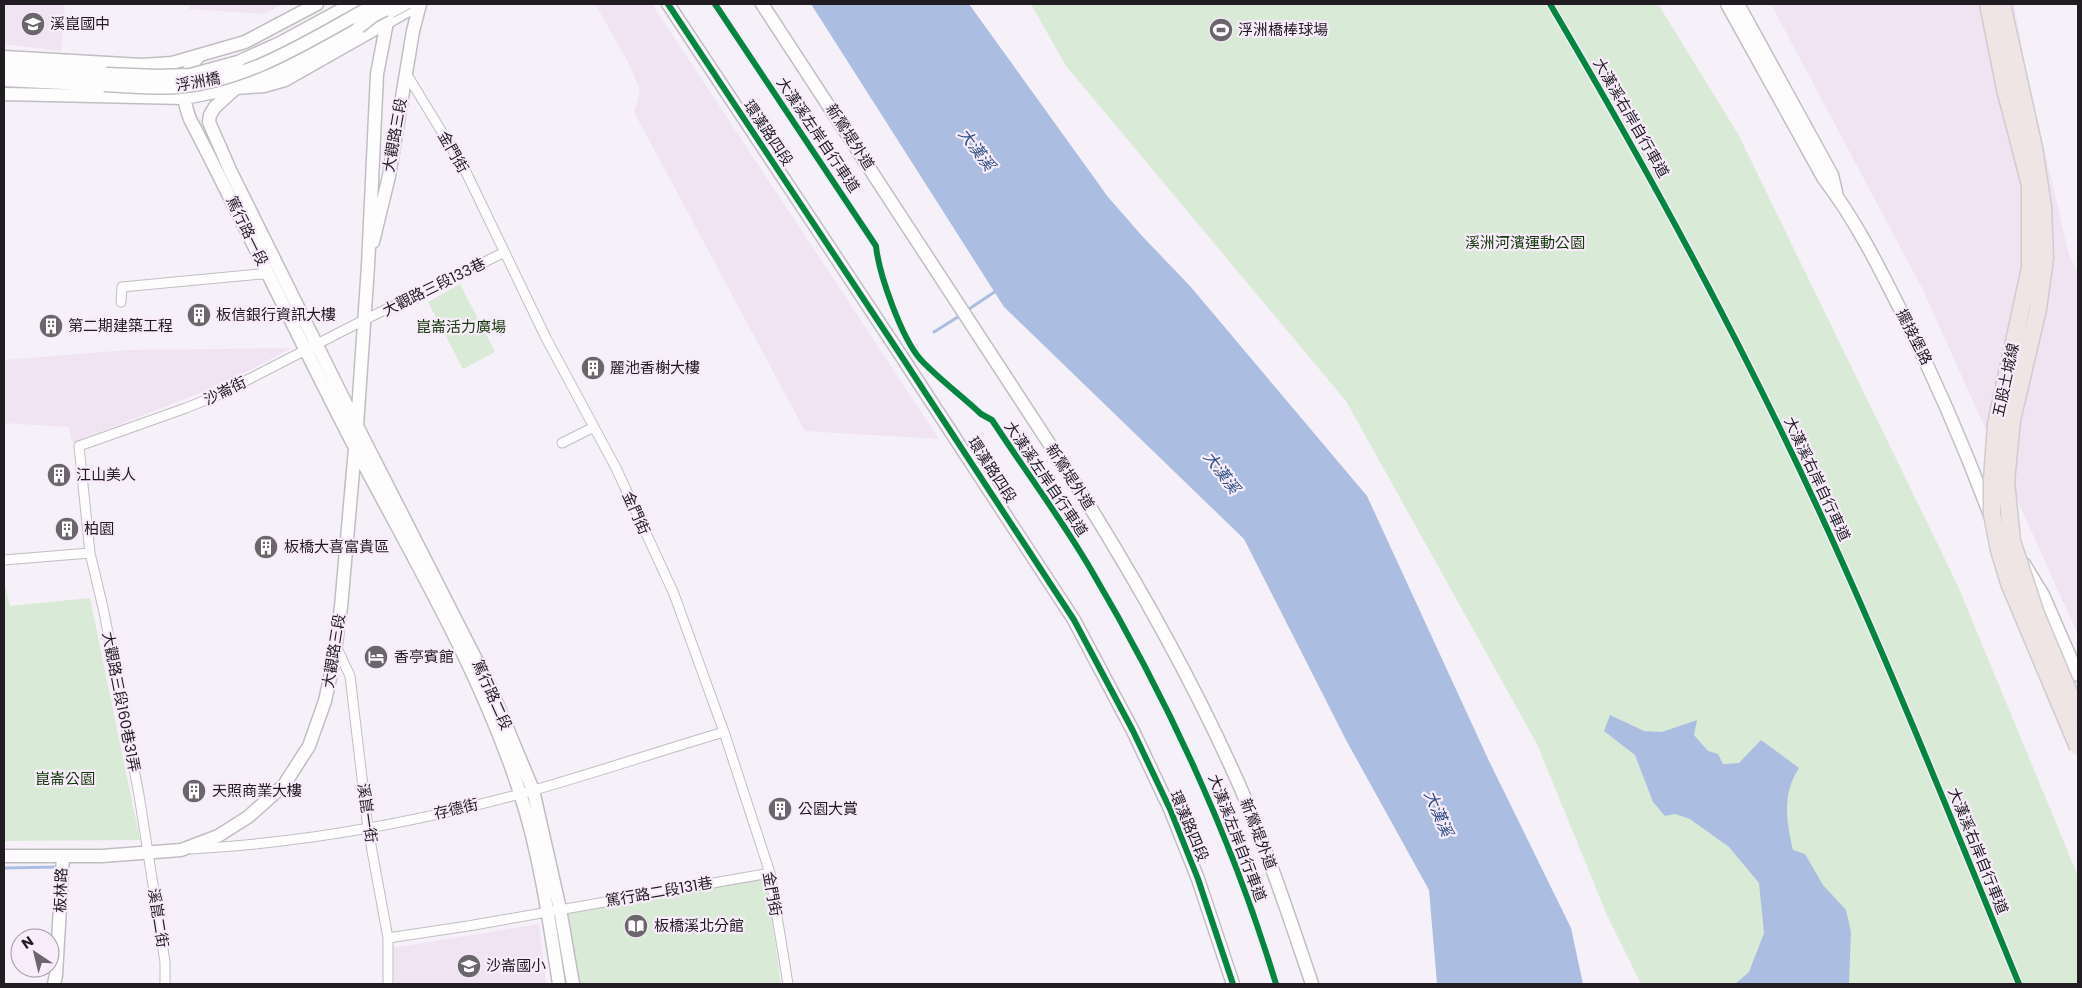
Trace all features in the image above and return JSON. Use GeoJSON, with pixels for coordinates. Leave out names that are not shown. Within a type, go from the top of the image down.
{"type":"FeatureCollection","features":[{"type":"Feature","properties":{"kind":"highway","name":"五股土城線"},"geometry":{"type":"LineString","coordinates":[[1988,4],[2005,89],[2030,185],[2030,268],[1996,424],[1992,480],[1992,514],[1999,550],[2009,583],[2078,747]]}},
{"type":"Feature","properties":{"kind":"highway","name":"五股土城線"},"geometry":{"type":"LineString","coordinates":[[2002,4],[2034,148],[2044,207],[2045,258],[2038,309],[2012,420],[2006,480],[2012,541],[2036,614],[2078,714]]}},
{"type":"Feature","properties":{"kind":"street"},"geometry":{"type":"LineString","coordinates":[[172,63],[242,34],[300,4]]}},
{"type":"Feature","properties":{"kind":"street"},"geometry":{"type":"LineString","coordinates":[[4,66],[172,63],[244,42],[317,4]]}},
{"type":"Feature","properties":{"kind":"street","name":"浮洲橋"},"geometry":{"type":"LineString","coordinates":[[4,80],[105,79],[190,75],[238,62],[280,43],[352,4]]}},
{"type":"Feature","properties":{"kind":"street","name":"浮洲橋"},"geometry":{"type":"LineString","coordinates":[[4,66],[177,87],[207,82],[242,72],[279,57],[376,4]]}},
{"type":"Feature","properties":{"kind":"street","name":"大觀路三段"},"geometry":{"type":"LineString","coordinates":[[4,856],[102,856],[181,850],[225,831],[246,818],[284,785],[308,746],[325,701],[336,645],[356,448],[368,266],[377,74],[387,22],[387,4]]}},
{"type":"Feature","properties":{"kind":"street","name":"篤行路一段"},"geometry":{"type":"LineString","coordinates":[[356,448],[209,122],[210,115],[215,107],[236,88],[259,79],[359,27],[373,16],[396,4]]}},
{"type":"Feature","properties":{"kind":"street"},"geometry":{"type":"LineString","coordinates":[[359,27],[376,21],[408,4]]}},
{"type":"Feature","properties":{"kind":"street"},"geometry":{"type":"LineString","coordinates":[[4,94],[184,98],[236,88],[264,86],[285,80],[420,4]]}},
{"type":"Feature","properties":{"kind":"street","name":"大觀路三段"},"geometry":{"type":"LineString","coordinates":[[368,266],[393,151],[413,31],[420,4]]}},
{"type":"Feature","properties":{"kind":"street","name":"環漢路四段"},"geometry":{"type":"LineString","coordinates":[[668,4],[906,362],[1074,620],[1133,731],[1170,808],[1198,879],[1233,984]]}},
{"type":"Feature","properties":{"kind":"street","name":"新鶯堤外道"},"geometry":{"type":"LineString","coordinates":[[762,4],[1119,552],[1156,617],[1193,687],[1241,789],[1275,877],[1312,984]]}},
{"type":"Feature","properties":{"kind":"street","name":"擺接堡路"},"geometry":{"type":"LineString","coordinates":[[1727,4],[1824,179],[1837,196],[1884,279],[1940,390],[1997,535],[2078,730]]}},
{"type":"Feature","properties":{"kind":"street","name":"擺接堡路"},"geometry":{"type":"LineString","coordinates":[[1738,4],[1832,175],[1837,196]]}},
{"type":"Feature","properties":{"kind":"street","name":"篤行路一段"},"geometry":{"type":"LineString","coordinates":[[199,56],[190,65],[185,78],[184,98],[190,119],[268,275],[357,426]]}},
{"type":"Feature","properties":{"kind":"street"},"geometry":{"type":"LineString","coordinates":[[4,58],[142,65]]}},
{"type":"Feature","properties":{"kind":"street","name":"金門街"},"geometry":{"type":"LineString","coordinates":[[406,73],[465,170],[503,253],[546,338],[616,468],[674,594],[724,732],[770,873],[788,984]]}},
{"type":"Feature","properties":{"kind":"street"},"geometry":{"type":"LineString","coordinates":[[373,153],[376,157],[381,158],[393,151]]}},
{"type":"Feature","properties":{"kind":"street","name":"大觀路三段133巷"},"geometry":{"type":"LineString","coordinates":[[364,320],[503,253]]}},
{"type":"Feature","properties":{"kind":"street"},"geometry":{"type":"LineString","coordinates":[[121,302],[122,287],[260,274],[268,275]]}},
{"type":"Feature","properties":{"kind":"street","name":"沙崙街"},"geometry":{"type":"LineString","coordinates":[[79,446],[218,395],[364,320]]}},
{"type":"Feature","properties":{"kind":"street","name":"篤行路二段"},"geometry":{"type":"LineString","coordinates":[[357,426],[490,687],[526,792],[537,855],[573,984]]}},
{"type":"Feature","properties":{"kind":"street"},"geometry":{"type":"LineString","coordinates":[[562,443],[594,427]]}},
{"type":"Feature","properties":{"kind":"street","name":"大觀路三段160巷31弄"},"geometry":{"type":"LineString","coordinates":[[79,446],[90,552],[127,728],[147,852]]}},
{"type":"Feature","properties":{"kind":"street","name":"篤行路二段"},"geometry":{"type":"LineString","coordinates":[[356,448],[422,570],[526,792]]}},
{"type":"Feature","properties":{"kind":"street","name":"擺接堡路"},"geometry":{"type":"LineString","coordinates":[[1978,483],[2043,595],[2078,675]]}},
{"type":"Feature","properties":{"kind":"street"},"geometry":{"type":"LineString","coordinates":[[4,560],[90,552]]}},
{"type":"Feature","properties":{"kind":"street","name":"溪崑一街"},"geometry":{"type":"LineString","coordinates":[[336,645],[350,676],[368,829],[388,938],[388,984]]}},
{"type":"Feature","properties":{"kind":"street","name":"存德街"},"geometry":{"type":"LineString","coordinates":[[181,850],[230,847],[368,829],[526,792],[724,732]]}},
{"type":"Feature","properties":{"kind":"street","name":"溪崑二街"},"geometry":{"type":"LineString","coordinates":[[147,852],[165,962],[165,984]]}},
{"type":"Feature","properties":{"kind":"street","name":"板林路"},"geometry":{"type":"LineString","coordinates":[[54,984],[61,918],[63,856]]}},
{"type":"Feature","properties":{"kind":"street","name":"篤行路二段131巷"},"geometry":{"type":"LineString","coordinates":[[388,938],[468,926],[770,873]]}},
{"type":"Feature","properties":{"kind":"street","name":"篤行路二段"},"geometry":{"type":"LineString","coordinates":[[554,911],[559,984]]}},
{"type":"Feature","properties":{"kind":"shaded area","name":"溪崑國中"},"geometry":{"type":"Polygon","coordinates":[[[4,4],[65,4],[61,51],[4,44],[4,4]]]}},
{"type":"Feature","properties":{"kind":"shaded area"},"geometry":{"type":"Polygon","coordinates":[[[189,4],[283,4],[264,14],[189,9],[189,4]]]}},
{"type":"Feature","properties":{"kind":"shaded area"},"geometry":{"type":"Polygon","coordinates":[[[595,4],[652,4],[939,439],[805,431],[634,112],[640,90],[628,62],[595,4]]]}},
{"type":"Feature","properties":{"kind":"shaded area"},"geometry":{"type":"Polygon","coordinates":[[[1771,4],[2014,4],[2027,74],[2069,255],[2078,272],[2078,635],[1923,290],[1771,4]]]}},
{"type":"Feature","properties":{"kind":"shaded area"},"geometry":{"type":"Polygon","coordinates":[[[292,348],[225,383],[72,443],[69,427],[4,423],[4,360],[128,350],[292,348]]]}},
{"type":"Feature","properties":{"kind":"shaded area","name":"沙崙國小"},"geometry":{"type":"Polygon","coordinates":[[[539,924],[546,984],[394,984],[392,948],[539,924]]]}},
{"type":"Feature","properties":{"kind":"green space","name":"溪洲河濱運動公園"},"geometry":{"type":"Polygon","coordinates":[[[1031,4],[1658,4],[1738,134],[1957,584],[2078,876],[2078,984],[1641,984],[1607,915],[1537,744],[1346,401],[1066,66],[1031,4]]]}},
{"type":"Feature","properties":{"kind":"green space","name":"崑崙活力廣場"},"geometry":{"type":"Polygon","coordinates":[[[460,284],[495,352],[463,369],[428,302],[460,284]]]}},
{"type":"Feature","properties":{"kind":"green space","name":"崑崙公園"},"geometry":{"type":"Polygon","coordinates":[[[4,582],[10,606],[90,598],[140,840],[4,841],[4,582]]]}},
{"type":"Feature","properties":{"kind":"green space"},"geometry":{"type":"Polygon","coordinates":[[[766,878],[781,984],[579,984],[566,914],[766,878]]]}},
{"type":"Feature","properties":{"kind":"water","name":"大漢溪"},"geometry":{"type":"Polygon","coordinates":[[[811,4],[969,4],[1108,197],[1190,286],[1367,496],[1489,761],[1571,928],[1583,984],[1437,984],[1429,890],[1346,740],[1244,539],[1004,307],[811,4]]]}},
{"type":"Feature","properties":{"kind":"water"},"geometry":{"type":"Polygon","coordinates":[[[1610,715],[1644,731],[1662,732],[1697,720],[1694,735],[1708,751],[1718,754],[1723,764],[1739,763],[1761,740],[1799,768],[1790,788],[1787,808],[1793,850],[1805,854],[1823,885],[1846,910],[1851,932],[1849,984],[1735,984],[1749,972],[1764,933],[1759,883],[1729,847],[1690,819],[1675,814],[1665,816],[1653,802],[1635,755],[1604,731],[1610,715]]]}},
{"type":"Feature","properties":{"kind":"waterway"},"geometry":{"type":"LineString","coordinates":[[966,311],[996,291]]}},
{"type":"Feature","properties":{"kind":"waterway"},"geometry":{"type":"LineString","coordinates":[[934,332],[961,315]]}},
{"type":"Feature","properties":{"kind":"waterway"},"geometry":{"type":"LineString","coordinates":[[4,868],[58,867]]}},
{"type":"Feature","properties":{"kind":"cycle path"},"geometry":{"type":"LineString","coordinates":[[668,4],[1074,620],[1133,731],[1170,809],[1198,879],[1233,984]]}},
{"type":"Feature","properties":{"kind":"cycle path","name":"大漢溪左岸自行車道"},"geometry":{"type":"LineString","coordinates":[[715,4],[876,246],[882,273],[893,306],[906,337],[914,350],[921,360],[943,381],[981,414],[992,420],[1067,530],[1119,618],[1172,719],[1196,771],[1239,876],[1276,984]]}},
{"type":"Feature","properties":{"kind":"cycle path","name":"大漢溪右岸自行車道"},"geometry":{"type":"LineString","coordinates":[[1550,4],[1664,204],[1770,407],[1835,546],[1883,655],[2019,984]]}},
{"type":"Feature","properties":{"kind":"place","name":"溪崑國中"},"geometry":{"type":"Point","coordinates":[33,24]}},
{"type":"Feature","properties":{"kind":"place","name":"浮洲橋棒球場"},"geometry":{"type":"Point","coordinates":[1221,30]}},
{"type":"Feature","properties":{"kind":"place","name":"板信銀行資訊大樓"},"geometry":{"type":"Point","coordinates":[199,315]}},
{"type":"Feature","properties":{"kind":"place","name":"第二期建築工程"},"geometry":{"type":"Point","coordinates":[51,326]}},
{"type":"Feature","properties":{"kind":"place","name":"麗池香榭大樓"},"geometry":{"type":"Point","coordinates":[593,368]}},
{"type":"Feature","properties":{"kind":"place","name":"江山美人"},"geometry":{"type":"Point","coordinates":[59,475]}},
{"type":"Feature","properties":{"kind":"place","name":"柏園"},"geometry":{"type":"Point","coordinates":[67,529]}},
{"type":"Feature","properties":{"kind":"place","name":"板橋大喜富貴區"},"geometry":{"type":"Point","coordinates":[266,547]}},
{"type":"Feature","properties":{"kind":"place","name":"香亭賓館"},"geometry":{"type":"Point","coordinates":[376,657]}},
{"type":"Feature","properties":{"kind":"place","name":"天照商業大樓"},"geometry":{"type":"Point","coordinates":[194,791]}},
{"type":"Feature","properties":{"kind":"place","name":"公園大賞"},"geometry":{"type":"Point","coordinates":[780,809]}},
{"type":"Feature","properties":{"kind":"place","name":"板橋溪北分館"},"geometry":{"type":"Point","coordinates":[636,926]}},
{"type":"Feature","properties":{"kind":"place","name":"沙崙國小"},"geometry":{"type":"Point","coordinates":[469,966]}}]}
